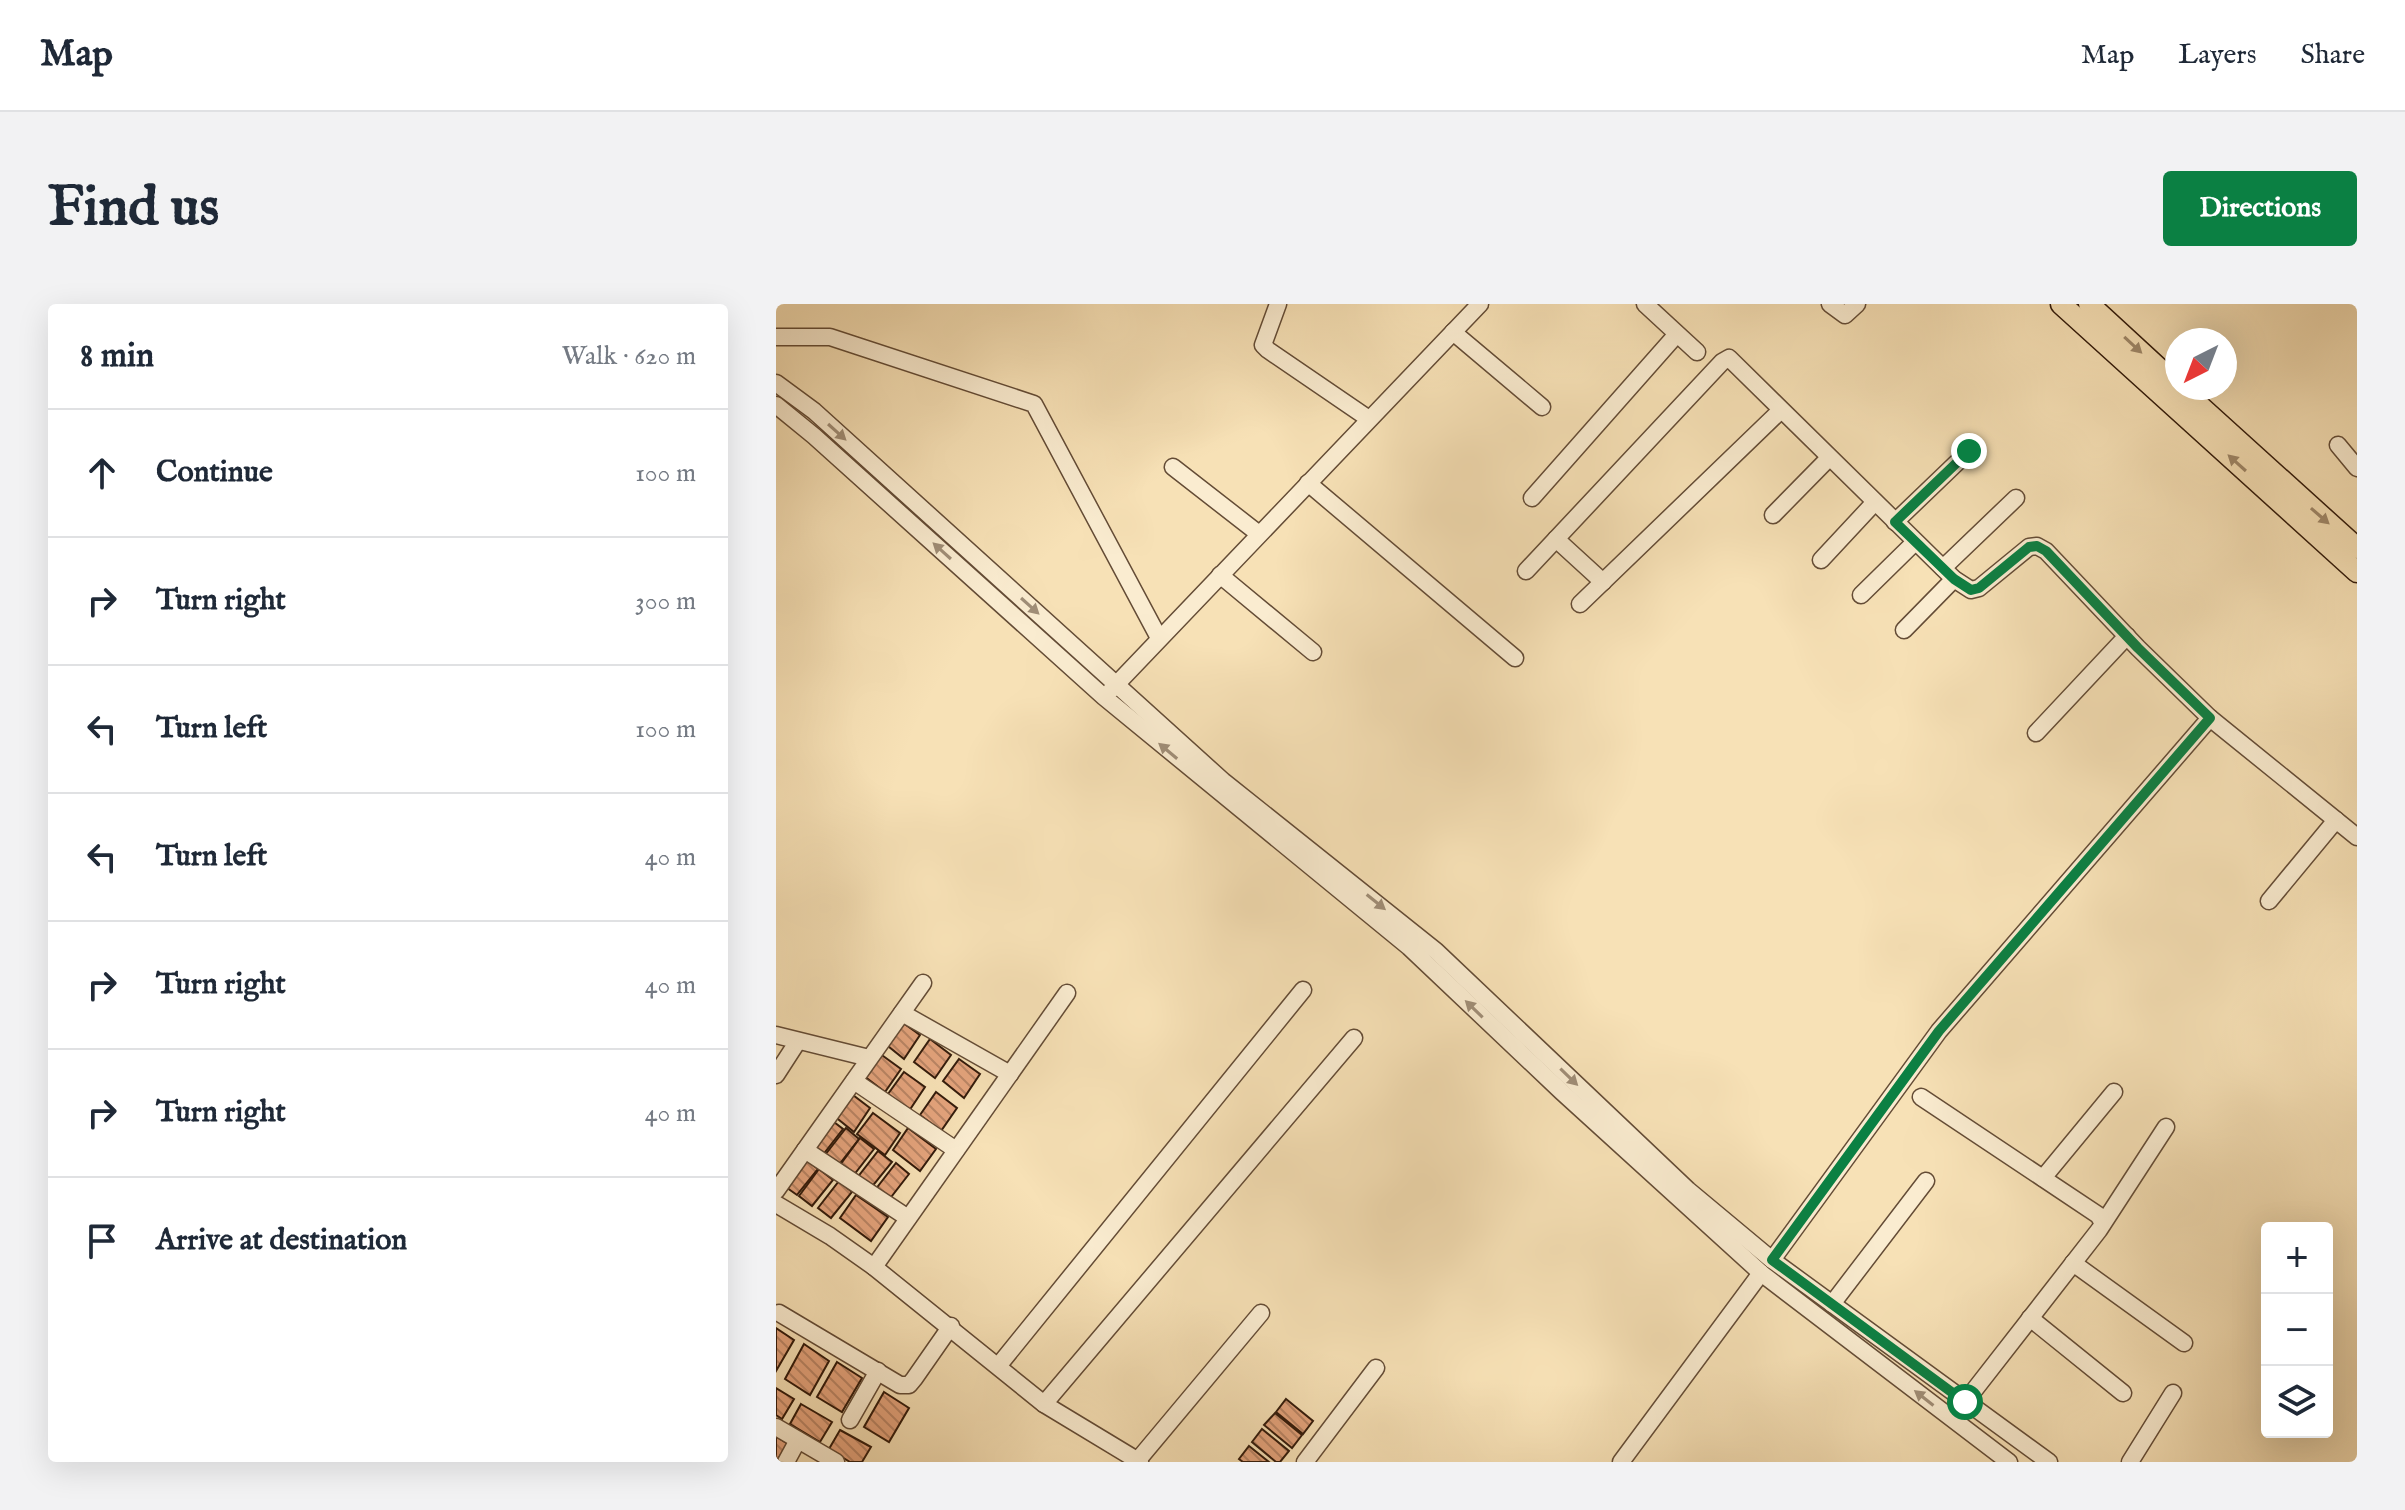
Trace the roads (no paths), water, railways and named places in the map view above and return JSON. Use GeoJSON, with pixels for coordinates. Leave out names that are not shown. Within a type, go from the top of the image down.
{"type":"FeatureCollection","features":[{"type":"Feature","properties":{"kind":"main road"},"geometry":{"type":"LineString","coordinates":[[2061,304],[2291,502],[2357,548]]}},
{"type":"Feature","properties":{"kind":"main road"},"geometry":{"type":"LineString","coordinates":[[2089,304],[2165,375]]}},
{"type":"Feature","properties":{"kind":"main road"},"geometry":{"type":"LineString","coordinates":[[2191,400],[2357,572]]}},
{"type":"Feature","properties":{"kind":"street"},"geometry":{"type":"LineString","coordinates":[[1278,304],[1263,345],[1369,419]]}},
{"type":"Feature","properties":{"kind":"street"},"geometry":{"type":"LineString","coordinates":[[1110,691],[1480,304]]}},
{"type":"Feature","properties":{"kind":"street"},"geometry":{"type":"LineString","coordinates":[[1645,304],[1697,352]]}},
{"type":"Feature","properties":{"kind":"street"},"geometry":{"type":"LineString","coordinates":[[1830,304],[1845,315],[1857,304]]}},
{"type":"Feature","properties":{"kind":"street"},"geometry":{"type":"LineString","coordinates":[[1453,332],[1542,407]]}},
{"type":"Feature","properties":{"kind":"street"},"geometry":{"type":"LineString","coordinates":[[1532,498],[1677,334]]}},
{"type":"Feature","properties":{"kind":"street"},"geometry":{"type":"LineString","coordinates":[[776,337],[830,337],[1034,404],[1159,638]]}},
{"type":"Feature","properties":{"kind":"street"},"geometry":{"type":"LineString","coordinates":[[1526,571],[1729,358],[1948,574],[1971,590],[1979,588],[2029,547],[2037,546],[2046,551],[2210,718],[2357,837]]}},
{"type":"Feature","properties":{"kind":"street"},"geometry":{"type":"LineString","coordinates":[[776,383],[814,411],[1110,691]]}},
{"type":"Feature","properties":{"kind":"street"},"geometry":{"type":"LineString","coordinates":[[776,405],[1409,947],[1562,1092],[1766,1266],[2009,1462]]}},
{"type":"Feature","properties":{"kind":"street"},"geometry":{"type":"LineString","coordinates":[[1580,604],[1780,411]]}},
{"type":"Feature","properties":{"kind":"street"},"geometry":{"type":"LineString","coordinates":[[2338,445],[2357,468]]}},
{"type":"Feature","properties":{"kind":"street"},"geometry":{"type":"LineString","coordinates":[[1895,522],[1969,451]]}},
{"type":"Feature","properties":{"kind":"street"},"geometry":{"type":"LineString","coordinates":[[1773,515],[1829,458]]}},
{"type":"Feature","properties":{"kind":"street"},"geometry":{"type":"LineString","coordinates":[[1173,467],[1259,534]]}},
{"type":"Feature","properties":{"kind":"street"},"geometry":{"type":"LineString","coordinates":[[1308,483],[1515,658]]}},
{"type":"Feature","properties":{"kind":"street"},"geometry":{"type":"LineString","coordinates":[[1904,630],[1948,574],[2016,498]]}},
{"type":"Feature","properties":{"kind":"street"},"geometry":{"type":"LineString","coordinates":[[1821,560],[1875,502]]}},
{"type":"Feature","properties":{"kind":"street"},"geometry":{"type":"LineString","coordinates":[[1556,539],[1603,582]]}},
{"type":"Feature","properties":{"kind":"street"},"geometry":{"type":"LineString","coordinates":[[1861,595],[1915,542]]}},
{"type":"Feature","properties":{"kind":"street"},"geometry":{"type":"LineString","coordinates":[[1220,575],[1313,652]]}},
{"type":"Feature","properties":{"kind":"street"},"geometry":{"type":"LineString","coordinates":[[2036,733],[2127,636]]}},
{"type":"Feature","properties":{"kind":"street"},"geometry":{"type":"LineString","coordinates":[[1621,1462],[1939,1031],[2210,718]]}},
{"type":"Feature","properties":{"kind":"street"},"geometry":{"type":"LineString","coordinates":[[2269,901],[2336,820]]}},
{"type":"Feature","properties":{"kind":"street"},"geometry":{"type":"LineString","coordinates":[[776,1191],[923,983]]}},
{"type":"Feature","properties":{"kind":"street"},"geometry":{"type":"LineString","coordinates":[[999,1365],[1303,990]]}},
{"type":"Feature","properties":{"kind":"street"},"geometry":{"type":"LineString","coordinates":[[874,1267],[1067,993]]}},
{"type":"Feature","properties":{"kind":"street"},"geometry":{"type":"LineString","coordinates":[[902,1013],[1010,1074]]}},
{"type":"Feature","properties":{"kind":"street"},"geometry":{"type":"LineString","coordinates":[[776,1035],[869,1058]]}},
{"type":"Feature","properties":{"kind":"street"},"geometry":{"type":"LineString","coordinates":[[1044,1404],[1354,1038]]}},
{"type":"Feature","properties":{"kind":"street"},"geometry":{"type":"LineString","coordinates":[[776,1075],[798,1041]]}},
{"type":"Feature","properties":{"kind":"street"},"geometry":{"type":"LineString","coordinates":[[854,1081],[956,1150]]}},
{"type":"Feature","properties":{"kind":"street"},"geometry":{"type":"LineString","coordinates":[[2043,1178],[2114,1092]]}},
{"type":"Feature","properties":{"kind":"street"},"geometry":{"type":"LineString","coordinates":[[1921,1097],[2098,1215],[2103,1223]]}},
{"type":"Feature","properties":{"kind":"street"},"geometry":{"type":"LineString","coordinates":[[1965,1402],[2103,1223],[2166,1127]]}},
{"type":"Feature","properties":{"kind":"street"},"geometry":{"type":"LineString","coordinates":[[805,1150],[908,1218]]}},
{"type":"Feature","properties":{"kind":"street"},"geometry":{"type":"LineString","coordinates":[[1832,1304],[1926,1181]]}},
{"type":"Feature","properties":{"kind":"street"},"geometry":{"type":"LineString","coordinates":[[776,1204],[874,1267],[1044,1404],[1139,1461],[1261,1313]]}},
{"type":"Feature","properties":{"kind":"street"},"geometry":{"type":"LineString","coordinates":[[2073,1263],[2184,1343]]}},
{"type":"Feature","properties":{"kind":"street"},"geometry":{"type":"LineString","coordinates":[[1766,1266],[1832,1304],[2049,1462]]}},
{"type":"Feature","properties":{"kind":"street"},"geometry":{"type":"LineString","coordinates":[[779,1313],[900,1385],[909,1385],[951,1326]]}},
{"type":"Feature","properties":{"kind":"street"},"geometry":{"type":"LineString","coordinates":[[2030,1318],[2123,1393]]}},
{"type":"Feature","properties":{"kind":"street"},"geometry":{"type":"LineString","coordinates":[[1305,1462],[1376,1368]]}},
{"type":"Feature","properties":{"kind":"street"},"geometry":{"type":"LineString","coordinates":[[850,1420],[878,1371]]}},
{"type":"Feature","properties":{"kind":"street"},"geometry":{"type":"LineString","coordinates":[[2130,1462],[2173,1393]]}},
{"type":"Feature","properties":{"kind":"street"},"geometry":{"type":"LineString","coordinates":[[776,1427],[836,1462]]}},
{"type":"Feature","properties":{"kind":"street"},"geometry":{"type":"LineString","coordinates":[[786,1462],[798,1440]]}}]}
